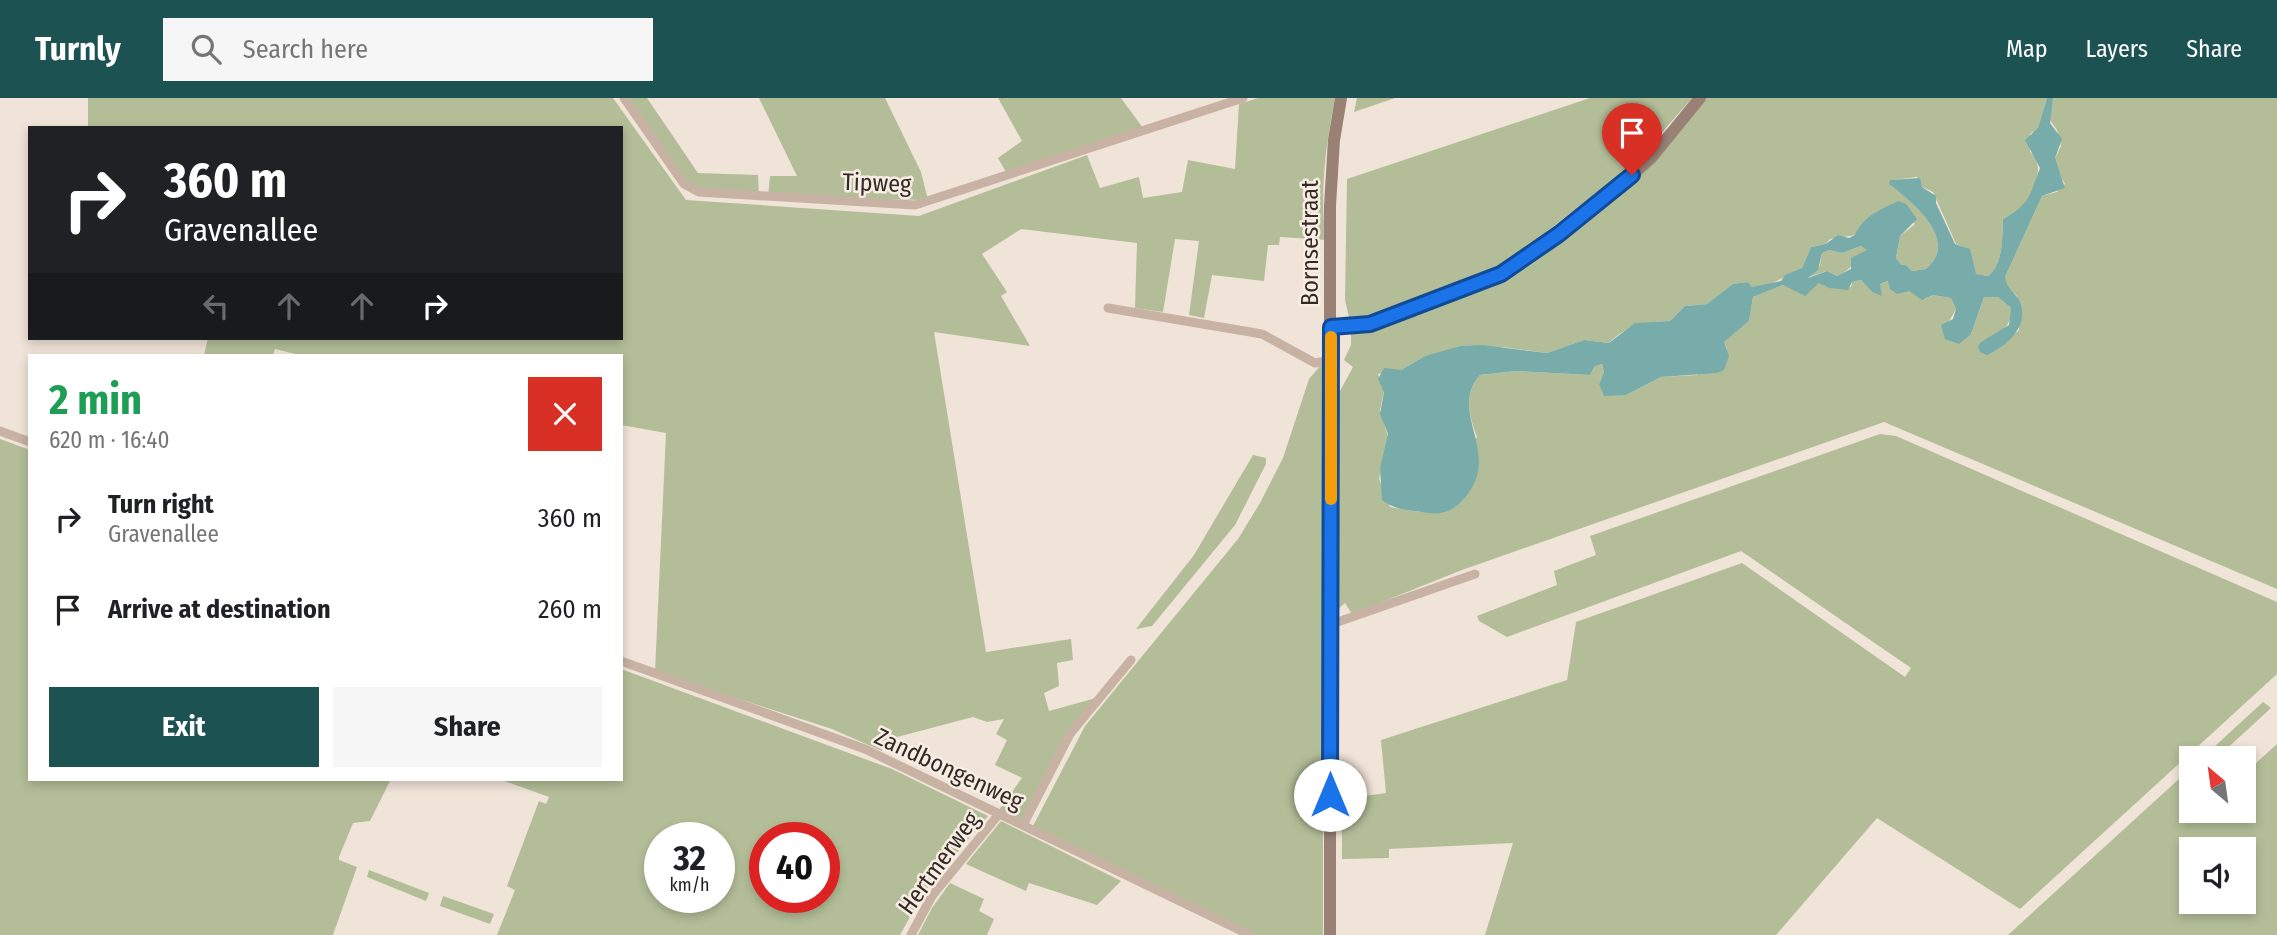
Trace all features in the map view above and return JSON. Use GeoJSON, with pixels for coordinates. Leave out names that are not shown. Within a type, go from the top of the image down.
{"type":"FeatureCollection","features":[{"type":"Feature","properties":{"kind":"street","name":"Tipweg"},"geometry":{"type":"LineString","coordinates":[[624,98],[684,184],[699,192],[915,205],[1242,98]]}},
{"type":"Feature","properties":{"kind":"street","name":"Bornsestraat"},"geometry":{"type":"LineString","coordinates":[[1330,935],[1331,171],[1341,98]]}},
{"type":"Feature","properties":{"kind":"street"},"geometry":{"type":"LineString","coordinates":[[1331,327],[1370,324],[1501,274],[1559,234],[1632,175],[1651,158],[1700,98]]}},
{"type":"Feature","properties":{"kind":"street"},"geometry":{"type":"LineString","coordinates":[[1108,308],[1262,334],[1315,363],[1331,360]]}},
{"type":"Feature","properties":{"kind":"street"},"geometry":{"type":"LineString","coordinates":[[0,431],[28,441]]}},
{"type":"Feature","properties":{"kind":"street"},"geometry":{"type":"LineString","coordinates":[[1329,625],[1475,574]]}},
{"type":"Feature","properties":{"kind":"street"},"geometry":{"type":"LineString","coordinates":[[1023,825],[1070,734],[1131,660]]}},
{"type":"Feature","properties":{"kind":"street","name":"Zandbongenweg"},"geometry":{"type":"LineString","coordinates":[[623,662],[865,749],[1250,935]]}},
{"type":"Feature","properties":{"kind":"street","name":"Hertmerweg"},"geometry":{"type":"LineString","coordinates":[[911,935],[932,896],[999,814]]}},
{"type":"Feature","properties":{"kind":"green space"},"geometry":{"type":"Polygon","coordinates":[[[88,98],[613,98],[686,200],[919,216],[1087,155],[1100,188],[1139,177],[1143,198],[1182,192],[1188,160],[1235,169],[1239,104],[1258,98],[1335,98],[1324,169],[1326,240],[1280,237],[1279,245],[1268,245],[1264,281],[1212,275],[1204,318],[1189,315],[1199,241],[1175,239],[1163,312],[1135,308],[1137,243],[1021,229],[982,254],[1007,292],[1001,296],[1030,346],[934,332],[986,652],[1071,639],[1073,660],[1057,663],[1059,686],[1044,693],[1049,711],[1096,698],[1022,821],[999,810],[1022,778],[995,765],[1007,740],[996,734],[1004,719],[987,722],[973,717],[882,741],[882,751],[832,729],[655,672],[666,433],[623,425],[623,354],[296,354],[275,349],[273,354],[204,354],[208,340],[623,340],[623,126],[88,126],[88,98]]]}},
{"type":"Feature","properties":{"kind":"green space"},"geometry":{"type":"Polygon","coordinates":[[[625,98],[647,98],[698,173],[758,175],[759,195],[690,187],[625,98]]]}},
{"type":"Feature","properties":{"kind":"green space"},"geometry":{"type":"Polygon","coordinates":[[[759,98],[885,98],[921,172],[928,200],[768,197],[770,176],[797,176],[759,98]]]}},
{"type":"Feature","properties":{"kind":"green space"},"geometry":{"type":"Polygon","coordinates":[[[998,98],[1121,98],[1143,128],[1007,174],[998,158],[1022,141],[998,98]]]}},
{"type":"Feature","properties":{"kind":"green space"},"geometry":{"type":"Polygon","coordinates":[[[1357,98],[1395,98],[1354,112],[1357,98]]]}},
{"type":"Feature","properties":{"kind":"green space"},"geometry":{"type":"Polygon","coordinates":[[[1590,98],[1692,98],[1638,160],[1513,258],[1482,275],[1369,321],[1350,322],[1345,300],[1347,179],[1590,98]]]}},
{"type":"Feature","properties":{"kind":"green space"},"geometry":{"type":"Polygon","coordinates":[[[1705,98],[2047,98],[2038,129],[2030,134],[2030,152],[2038,165],[2036,182],[2023,206],[2003,219],[2000,257],[1988,276],[1975,274],[1970,255],[1965,248],[1956,244],[1933,192],[1922,187],[1917,177],[1893,180],[1889,184],[1910,201],[1936,234],[1938,246],[1935,258],[1926,269],[1912,271],[1906,265],[1901,266],[1896,258],[1900,236],[1915,224],[1894,203],[1867,219],[1856,235],[1830,239],[1826,244],[1811,247],[1802,268],[1767,286],[1752,287],[1748,282],[1734,284],[1707,304],[1685,306],[1670,321],[1637,326],[1623,332],[1609,343],[1584,340],[1547,353],[1503,347],[1425,356],[1401,370],[1378,374],[1384,391],[1380,410],[1388,437],[1379,479],[1390,507],[1420,512],[1477,437],[1469,398],[1480,375],[1516,371],[1590,375],[1595,366],[1602,364],[1604,372],[1599,384],[1626,395],[1661,377],[1697,375],[1727,348],[1723,342],[1749,321],[1753,297],[1783,285],[1813,287],[1819,282],[1829,288],[1851,287],[1852,282],[1861,280],[1872,292],[1882,295],[1878,290],[1880,284],[1889,281],[1925,299],[1933,295],[1951,298],[1956,309],[1948,323],[1971,334],[1984,297],[1998,297],[2011,308],[2009,321],[2003,330],[1981,342],[1995,351],[2019,330],[2017,296],[2005,284],[2005,277],[2042,196],[2057,192],[2065,184],[2055,165],[2055,158],[2061,146],[2057,130],[2049,119],[2053,98],[2277,98],[2277,589],[1884,422],[1462,570],[1352,614],[1345,603],[1334,613],[1336,542],[1333,480],[1340,391],[1353,367],[1344,360],[1351,345],[1351,331],[1373,329],[1504,276],[1648,165],[1705,98]]]}},
{"type":"Feature","properties":{"kind":"green space"},"geometry":{"type":"Polygon","coordinates":[[[1861,246],[1868,250],[1843,273],[1837,276],[1827,271],[1808,277],[1820,265],[1822,253],[1829,250],[1842,253],[1861,246]]]}},
{"type":"Feature","properties":{"kind":"green space"},"geometry":{"type":"Polygon","coordinates":[[[1320,366],[1325,367],[1328,656],[1323,656],[1323,935],[1253,935],[1033,826],[1085,726],[1238,539],[1283,458],[1309,379],[1320,366]]]}},
{"type":"Feature","properties":{"kind":"green space"},"geometry":{"type":"Polygon","coordinates":[[[1880,434],[1896,436],[2277,602],[2277,674],[2198,746],[2179,746],[2179,764],[2020,909],[1877,818],[1776,935],[1485,935],[1513,843],[1389,849],[1389,858],[1342,859],[1342,799],[1386,793],[1381,740],[1567,680],[1576,622],[1742,563],[1905,677],[1911,668],[1741,551],[1507,637],[1479,621],[1477,616],[1557,585],[1554,571],[1596,555],[1590,536],[1880,434]]]}},
{"type":"Feature","properties":{"kind":"green space"},"geometry":{"type":"Polygon","coordinates":[[[0,439],[28,449],[28,781],[390,781],[370,821],[353,823],[339,857],[339,860],[357,867],[333,935],[0,935],[0,439]]]}},
{"type":"Feature","properties":{"kind":"green space"},"geometry":{"type":"Polygon","coordinates":[[[1253,455],[1266,458],[1266,464],[1235,525],[1152,626],[1136,629],[1194,555],[1253,455]]]}},
{"type":"Feature","properties":{"kind":"green space"},"geometry":{"type":"Polygon","coordinates":[[[623,670],[892,769],[988,816],[923,893],[900,935],[497,935],[515,890],[507,886],[539,801],[546,804],[549,797],[505,781],[623,781],[623,670]]]}},
{"type":"Feature","properties":{"kind":"green space"},"geometry":{"type":"Polygon","coordinates":[[[2263,702],[2271,708],[2230,746],[2215,746],[2263,702]]]}},
{"type":"Feature","properties":{"kind":"green space"},"geometry":{"type":"Polygon","coordinates":[[[2277,744],[2277,935],[2008,935],[2179,779],[2179,823],[2256,823],[2256,763],[2277,744]]]}},
{"type":"Feature","properties":{"kind":"green space"},"geometry":{"type":"Polygon","coordinates":[[[1001,821],[1121,881],[1097,905],[1029,883],[1026,891],[966,864],[1001,821]]]}},
{"type":"Feature","properties":{"kind":"green space"},"geometry":{"type":"Polygon","coordinates":[[[369,870],[429,893],[426,901],[367,877],[369,870]]]}},
{"type":"Feature","properties":{"kind":"green space"},"geometry":{"type":"Polygon","coordinates":[[[950,883],[984,899],[979,911],[994,919],[987,935],[918,935],[932,908],[950,883]]]}},
{"type":"Feature","properties":{"kind":"green space"},"geometry":{"type":"Polygon","coordinates":[[[443,896],[494,914],[490,924],[440,906],[443,896]]]}},
{"type":"Feature","properties":{"kind":"water"},"geometry":{"type":"Polygon","coordinates":[[[2047,98],[2053,98],[2050,123],[2062,139],[2055,158],[2065,188],[2042,196],[2005,277],[2019,300],[2022,318],[2015,334],[1995,351],[1987,355],[1980,352],[1978,347],[1981,342],[2009,325],[2011,308],[1998,297],[1984,297],[1971,334],[1959,344],[1945,339],[1941,325],[1953,319],[1956,309],[1951,298],[1933,295],[1922,300],[1909,291],[1897,294],[1890,289],[1888,281],[1880,284],[1882,296],[1872,292],[1861,280],[1852,282],[1848,290],[1829,288],[1819,283],[1805,296],[1783,285],[1753,297],[1749,321],[1724,342],[1729,356],[1724,370],[1717,373],[1661,377],[1626,395],[1604,396],[1599,384],[1604,372],[1602,364],[1595,366],[1590,375],[1516,371],[1480,375],[1471,390],[1469,405],[1479,467],[1474,484],[1462,501],[1446,512],[1433,513],[1398,508],[1382,500],[1380,468],[1388,434],[1380,414],[1384,392],[1378,379],[1384,368],[1401,370],[1425,356],[1461,346],[1483,345],[1547,353],[1584,340],[1609,343],[1635,323],[1670,321],[1685,306],[1707,304],[1733,284],[1748,282],[1752,287],[1781,281],[1785,275],[1802,268],[1811,247],[1826,244],[1838,235],[1849,238],[1855,235],[1867,218],[1898,201],[1906,204],[1917,219],[1900,236],[1896,258],[1901,265],[1906,265],[1912,271],[1926,269],[1935,258],[1938,246],[1936,234],[1910,201],[1889,184],[1890,180],[1920,178],[1922,187],[1936,196],[1936,203],[1955,244],[1970,249],[1976,274],[1988,276],[2000,257],[2003,219],[2024,204],[2040,168],[2025,140],[2038,128],[2047,98]],[[1861,246],[1842,253],[1829,250],[1822,253],[1818,270],[1808,278],[1827,271],[1837,276],[1851,269],[1851,258],[1867,250],[1861,246]]]}},
{"type":"Feature","properties":{"kind":"slow traffic"},"geometry":{"type":"LineString","coordinates":[[1331,337],[1331,499]]}},
{"type":"Feature","properties":{"kind":"route"},"geometry":{"type":"LineString","coordinates":[[1330,795],[1331,327],[1358,327],[1399,315],[1501,274],[1559,234],[1632,175]]}}]}
